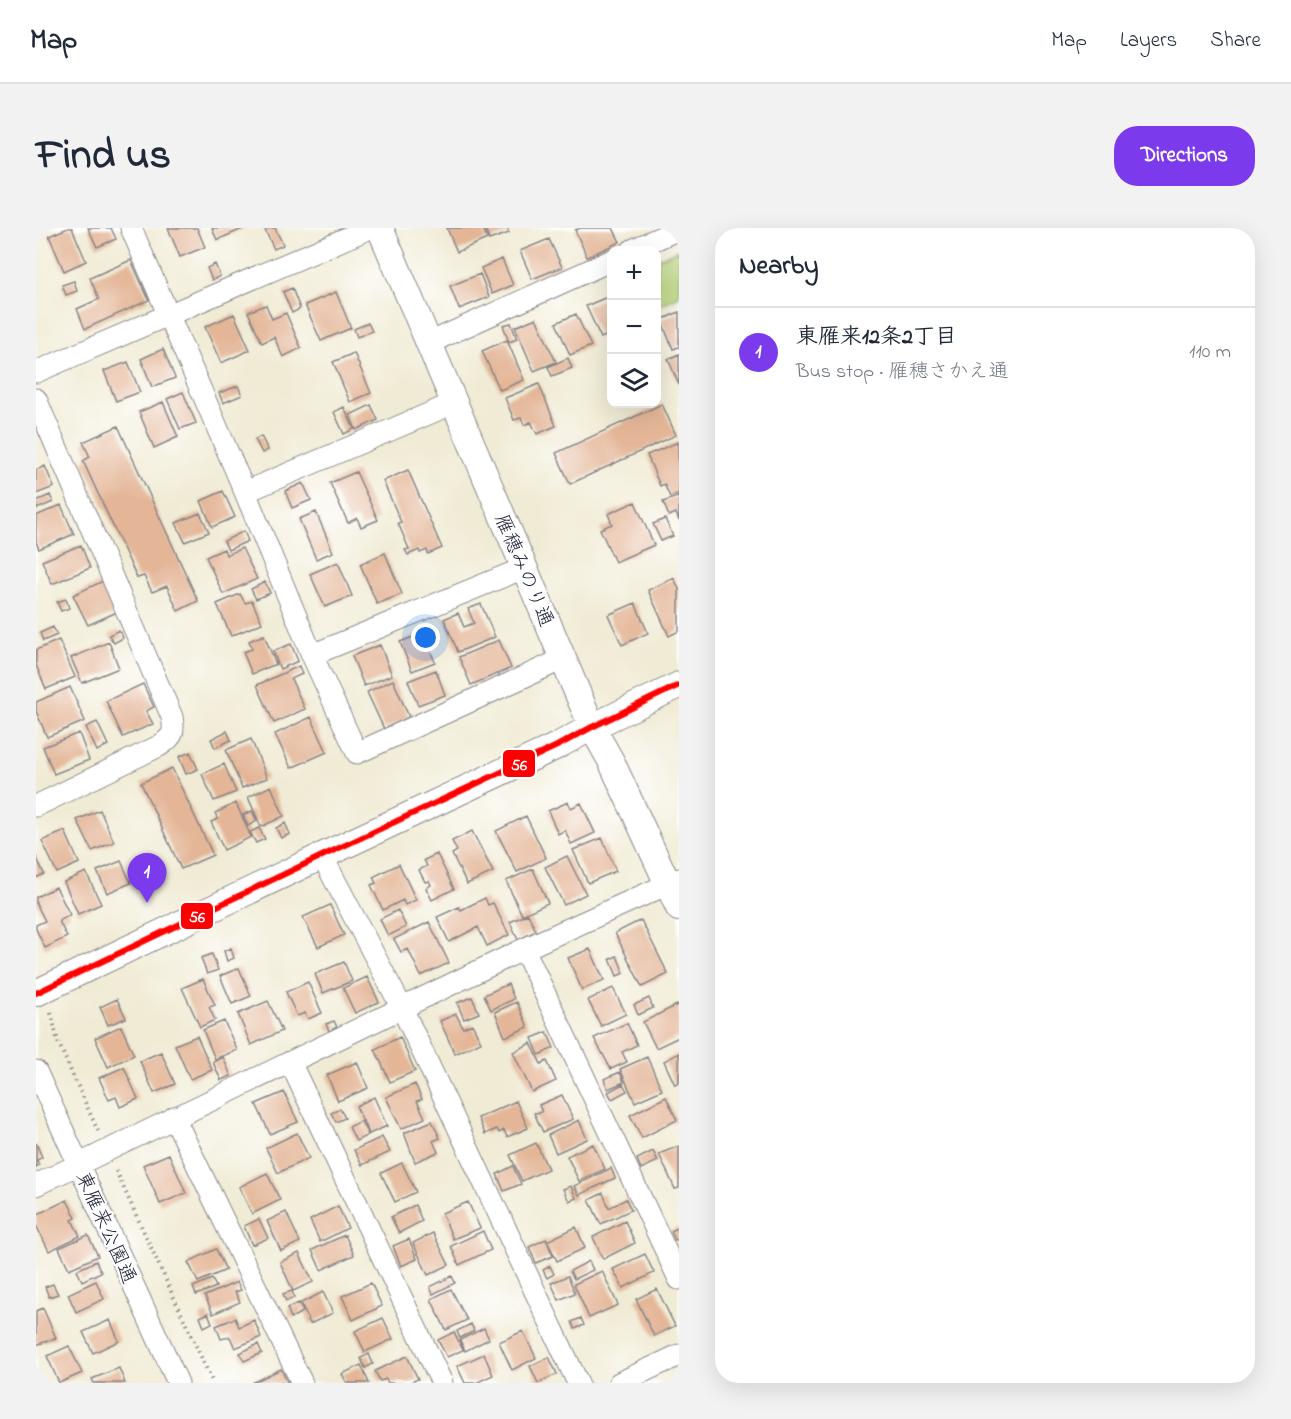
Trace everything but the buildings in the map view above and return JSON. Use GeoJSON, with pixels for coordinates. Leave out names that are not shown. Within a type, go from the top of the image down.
{"type":"FeatureCollection","features":[{"type":"Feature","properties":{"kind":"street"},"geometry":{"type":"LineString","coordinates":[[131,228],[245,492],[312,655],[357,753],[563,659]]}},
{"type":"Feature","properties":{"kind":"street"},"geometry":{"type":"LineString","coordinates":[[36,372],[370,228]]}},
{"type":"Feature","properties":{"kind":"street","name":"雁穂みのり通"},"geometry":{"type":"LineString","coordinates":[[380,228],[592,727],[673,882],[679,908]]}},
{"type":"Feature","properties":{"kind":"street"},"geometry":{"type":"LineString","coordinates":[[641,246],[679,229]]}},
{"type":"Feature","properties":{"kind":"street"},"geometry":{"type":"LineString","coordinates":[[429,343],[607,262]]}},
{"type":"Feature","properties":{"kind":"street"},"geometry":{"type":"LineString","coordinates":[[36,399],[45,444],[172,717],[174,729],[170,739],[159,746],[37,802]]}},
{"type":"Feature","properties":{"kind":"street"},"geometry":{"type":"LineString","coordinates":[[245,492],[454,403]]}},
{"type":"Feature","properties":{"kind":"street"},"geometry":{"type":"LineString","coordinates":[[312,655],[524,568]]}},
{"type":"Feature","properties":{"kind":"street"},"geometry":{"type":"LineString","coordinates":[[43,1002],[322,856],[557,746],[679,685]]}},
{"type":"Feature","properties":{"kind":"street"},"geometry":{"type":"LineString","coordinates":[[322,856],[402,1008],[578,1383]]}},
{"type":"Feature","properties":{"kind":"street"},"geometry":{"type":"LineString","coordinates":[[36,1185],[524,949],[673,882]]}},
{"type":"Feature","properties":{"kind":"street"},"geometry":{"type":"LineString","coordinates":[[524,949],[679,1279]]}},
{"type":"Feature","properties":{"kind":"street"},"geometry":{"type":"LineString","coordinates":[[290,1062],[442,1383]]}},
{"type":"Feature","properties":{"kind":"street","name":"東雁来公園通"},"geometry":{"type":"LineString","coordinates":[[36,1071],[178,1383]]}},
{"type":"Feature","properties":{"kind":"street"},"geometry":{"type":"LineString","coordinates":[[174,1118],[302,1383]]}},
{"type":"Feature","properties":{"kind":"street"},"geometry":{"type":"LineString","coordinates":[[619,1383],[679,1355]]}},
{"type":"Feature","properties":{"kind":"path"},"geometry":{"type":"LineString","coordinates":[[43,1002],[58,1042],[99,1132]]}},
{"type":"Feature","properties":{"kind":"path"},"geometry":{"type":"LineString","coordinates":[[112,1162],[213,1383]]}},
{"type":"Feature","properties":{"kind":"green space"},"geometry":{"type":"Polygon","coordinates":[[[679,250],[679,296],[661,304],[661,300],[661,257],[679,250]]]}},
{"type":"Feature","properties":{"kind":"transit line","name":"56"},"geometry":{"type":"LineString","coordinates":[[36,993],[557,746],[679,685]]}},
{"type":"Feature","properties":{"kind":"place","name":"東雁来12条2丁目"},"geometry":{"type":"Point","coordinates":[147,903]}}]}
